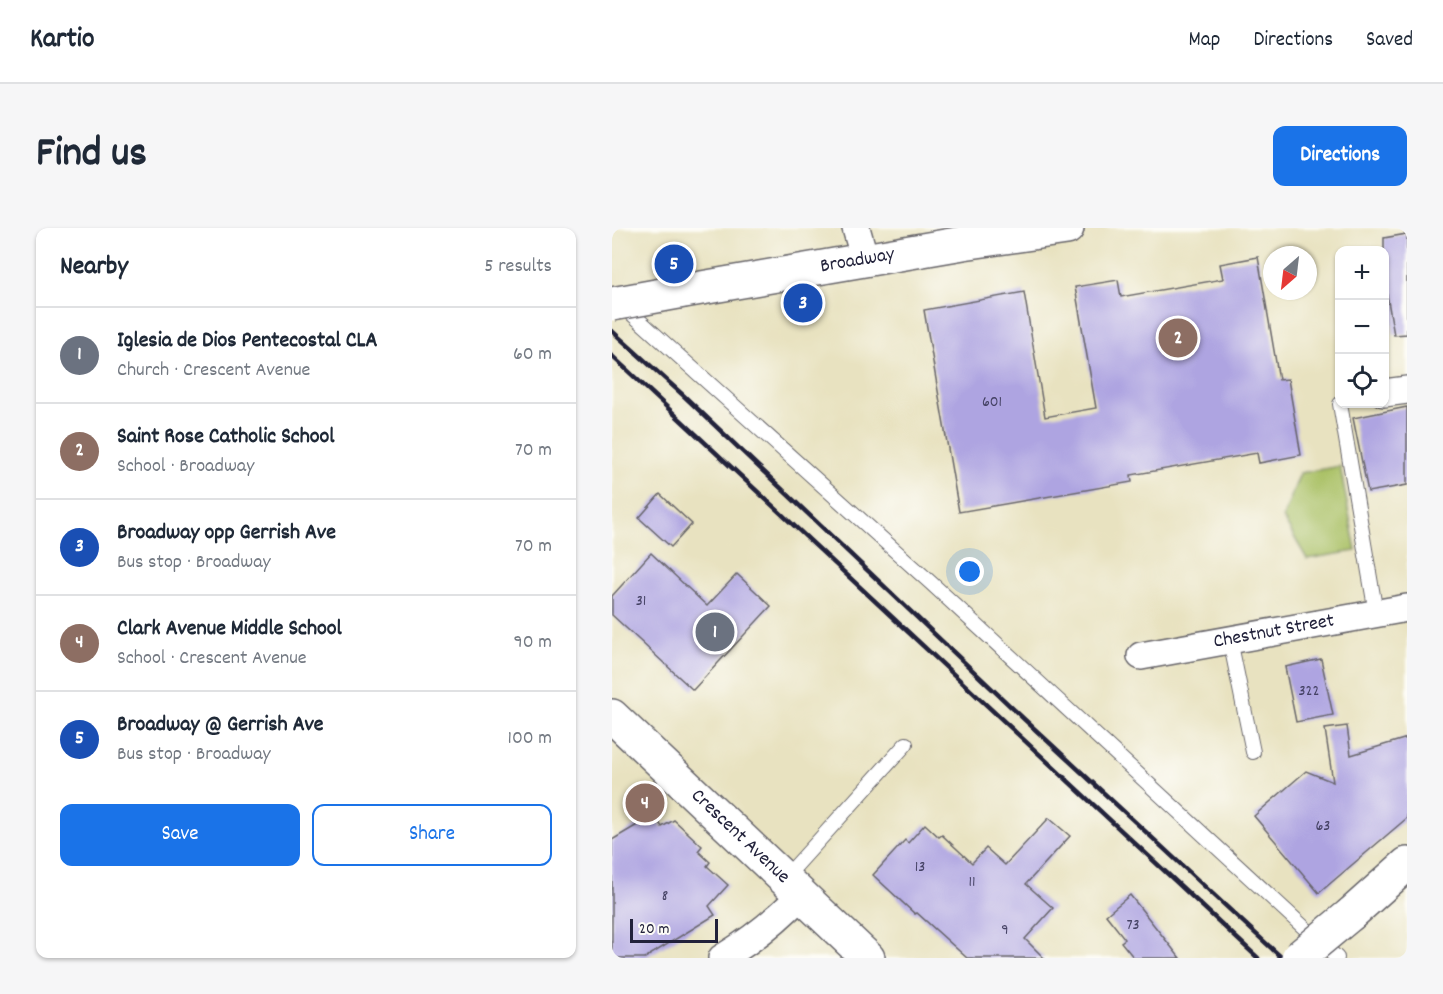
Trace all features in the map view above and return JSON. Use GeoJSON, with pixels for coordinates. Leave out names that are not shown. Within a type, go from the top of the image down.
{"type":"FeatureCollection","features":[{"type":"Feature","properties":{"kind":"main road","name":"Broadway"},"geometry":{"type":"LineString","coordinates":[[612,304],[1067,228]]}},
{"type":"Feature","properties":{"kind":"main road","name":"Crescent Avenue"},"geometry":{"type":"LineString","coordinates":[[612,716],[868,958]]}},
{"type":"Feature","properties":{"kind":"main road"},"geometry":{"type":"LineString","coordinates":[[1298,958],[1407,864]]}},
{"type":"Feature","properties":{"kind":"street"},"geometry":{"type":"LineString","coordinates":[[856,228],[866,260]]}},
{"type":"Feature","properties":{"kind":"street"},"geometry":{"type":"LineString","coordinates":[[1389,392],[1407,390]]}},
{"type":"Feature","properties":{"kind":"street","name":"Chestnut Street"},"geometry":{"type":"LineString","coordinates":[[1141,656],[1407,608]]}},
{"type":"Feature","properties":{"kind":"street"},"geometry":{"type":"LineString","coordinates":[[722,958],[744,945],[774,922],[793,887]]}},
{"type":"Feature","properties":{"kind":"lane"},"geometry":{"type":"LineString","coordinates":[[612,295],[718,393],[932,583],[1337,958]]}},
{"type":"Feature","properties":{"kind":"lane"},"geometry":{"type":"LineString","coordinates":[[1341,408],[1376,613]]}},
{"type":"Feature","properties":{"kind":"lane"},"geometry":{"type":"LineString","coordinates":[[1230,640],[1253,752]]}},
{"type":"Feature","properties":{"kind":"lane"},"geometry":{"type":"LineString","coordinates":[[793,887],[906,744]]}},
{"type":"Feature","properties":{"kind":"green space"},"geometry":{"type":"Polygon","coordinates":[[[1340,466],[1356,551],[1307,559],[1283,518],[1300,473],[1340,466]]]}},
{"type":"Feature","properties":{"kind":"building"},"geometry":{"type":"Polygon","coordinates":[[[1407,234],[1407,334],[1394,335],[1389,306],[1389,246],[1384,246],[1384,238],[1407,234]]]}},
{"type":"Feature","properties":{"kind":"building"},"geometry":{"type":"Polygon","coordinates":[[[1258,257],[1263,300],[1265,300],[1279,380],[1288,379],[1301,455],[1259,463],[1257,453],[1131,475],[1132,482],[959,512],[924,310],[1024,292],[1045,417],[1096,408],[1075,287],[1118,280],[1121,297],[1223,279],[1220,264],[1258,257]]]}},
{"type":"Feature","properties":{"kind":"building"},"geometry":{"type":"Polygon","coordinates":[[[1407,407],[1407,485],[1368,492],[1353,418],[1407,407]]]}},
{"type":"Feature","properties":{"kind":"building"},"geometry":{"type":"Polygon","coordinates":[[[660,494],[692,524],[671,547],[639,518],[660,494]]]}},
{"type":"Feature","properties":{"kind":"building"},"geometry":{"type":"Polygon","coordinates":[[[651,553],[707,606],[737,574],[771,606],[693,690],[612,615],[612,596],[651,553]]]}},
{"type":"Feature","properties":{"kind":"building"},"geometry":{"type":"Polygon","coordinates":[[[1321,659],[1333,715],[1296,722],[1285,667],[1321,659]]]}},
{"type":"Feature","properties":{"kind":"building"},"geometry":{"type":"Polygon","coordinates":[[[1347,726],[1351,755],[1407,738],[1407,818],[1319,893],[1254,816],[1306,771],[1333,782],[1325,729],[1347,726]]]}},
{"type":"Feature","properties":{"kind":"building"},"geometry":{"type":"Polygon","coordinates":[[[654,815],[662,827],[674,820],[702,846],[698,851],[710,862],[707,866],[728,885],[709,906],[715,915],[645,958],[612,958],[612,840],[654,815]]]}},
{"type":"Feature","properties":{"kind":"building"},"geometry":{"type":"Polygon","coordinates":[[[1049,818],[1070,836],[1026,884],[1053,908],[1025,939],[1044,958],[967,958],[873,875],[905,840],[908,843],[925,824],[939,837],[942,835],[972,863],[986,848],[1005,865],[1049,818]]]}},
{"type":"Feature","properties":{"kind":"building"},"geometry":{"type":"Polygon","coordinates":[[[1130,895],[1180,958],[1134,958],[1121,942],[1125,939],[1106,915],[1130,895]]]}},
{"type":"Feature","properties":{"kind":"railway"},"geometry":{"type":"LineString","coordinates":[[612,331],[683,395],[1025,720],[1282,958]]}},
{"type":"Feature","properties":{"kind":"railway"},"geometry":{"type":"LineString","coordinates":[[612,356],[1258,958]]}},
{"type":"Feature","properties":{"kind":"place","name":"Broadway @ Gerrish Ave"},"geometry":{"type":"Point","coordinates":[674,264]}},
{"type":"Feature","properties":{"kind":"place","name":"Broadway opp Gerrish Ave"},"geometry":{"type":"Point","coordinates":[803,303]}},
{"type":"Feature","properties":{"kind":"place","name":"Saint Rose Catholic School"},"geometry":{"type":"Point","coordinates":[1178,338]}},
{"type":"Feature","properties":{"kind":"place","name":"Iglesia de Dios Pentecostal CLA"},"geometry":{"type":"Point","coordinates":[715,632]}},
{"type":"Feature","properties":{"kind":"place","name":"Clark Avenue Middle School"},"geometry":{"type":"Point","coordinates":[645,803]}}]}
